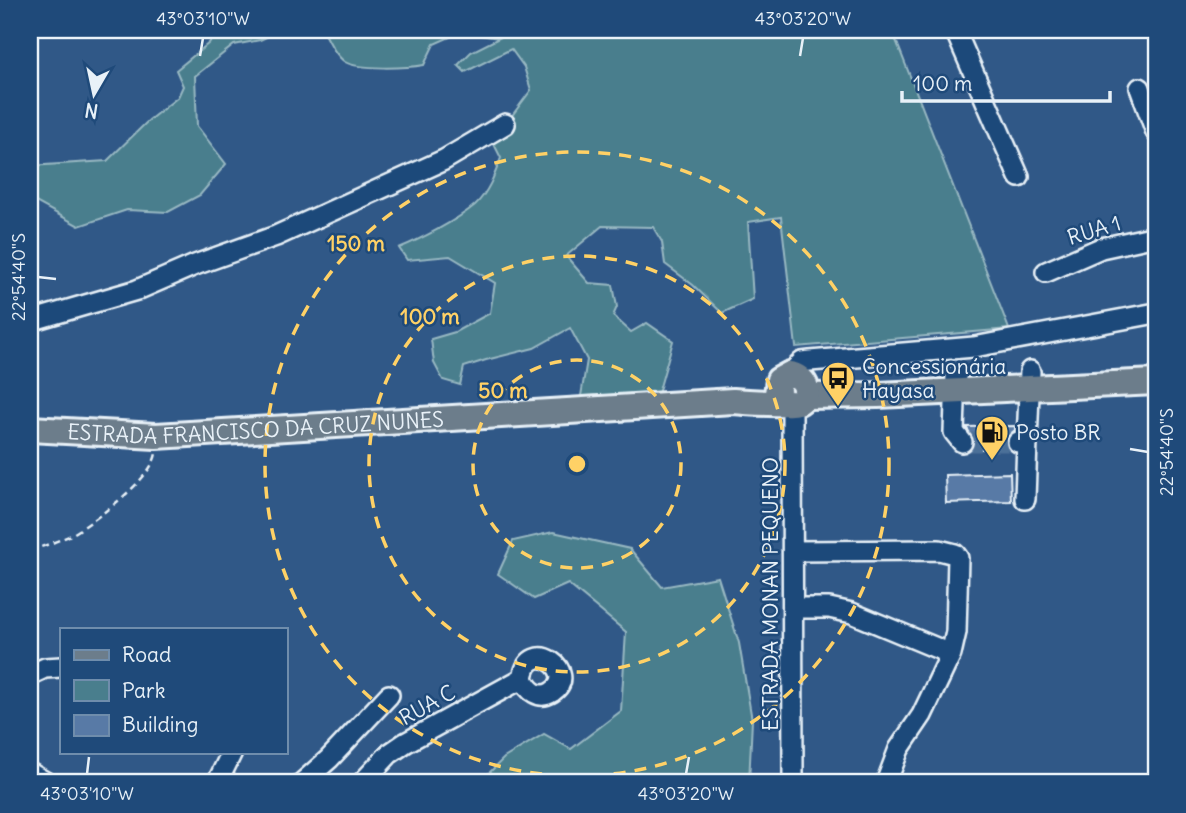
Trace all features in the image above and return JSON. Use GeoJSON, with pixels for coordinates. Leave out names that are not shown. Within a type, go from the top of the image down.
{"type":"FeatureCollection","features":[{"type":"Feature","properties":{"kind":"main road","name":"ESTRADA FRANCISCO DA CRUZ NUNES"},"geometry":{"type":"LineString","coordinates":[[1030,380],[1156,366]]}},
{"type":"Feature","properties":{"kind":"main road","name":"ESTRADA FRANCISCO DA CRUZ NUNES"},"geometry":{"type":"LineString","coordinates":[[30,429],[156,436],[733,401],[792,390],[1030,380],[1156,382]]}},
{"type":"Feature","properties":{"kind":"street"},"geometry":{"type":"LineString","coordinates":[[955,30],[1019,177]]}},
{"type":"Feature","properties":{"kind":"street"},"geometry":{"type":"LineString","coordinates":[[1140,88],[1156,132]]}},
{"type":"Feature","properties":{"kind":"street"},"geometry":{"type":"LineString","coordinates":[[30,321],[110,300],[276,236],[444,160],[505,124]]}},
{"type":"Feature","properties":{"kind":"street","name":"RUA 1"},"geometry":{"type":"LineString","coordinates":[[1046,272],[1101,248],[1156,236]]}},
{"type":"Feature","properties":{"kind":"street"},"geometry":{"type":"LineString","coordinates":[[792,390],[802,362],[974,347],[1156,313]]}},
{"type":"Feature","properties":{"kind":"street"},"geometry":{"type":"LineString","coordinates":[[1025,499],[1023,442],[1030,380]]}},
{"type":"Feature","properties":{"kind":"street"},"geometry":{"type":"LineString","coordinates":[[955,383],[954,432],[962,442]]}},
{"type":"Feature","properties":{"kind":"street","name":"ESTRADA MONAN PEQUENO"},"geometry":{"type":"LineString","coordinates":[[792,390],[793,783]]}},
{"type":"Feature","properties":{"kind":"street"},"geometry":{"type":"LineString","coordinates":[[794,551],[939,550],[955,554],[960,565],[956,632],[951,654],[922,715],[899,749],[886,783]]}},
{"type":"Feature","properties":{"kind":"street"},"geometry":{"type":"LineString","coordinates":[[794,607],[852,612],[951,654]]}},
{"type":"Feature","properties":{"kind":"street"},"geometry":{"type":"LineString","coordinates":[[30,675],[45,668],[60,667]]}},
{"type":"Feature","properties":{"kind":"street","name":"RUA C"},"geometry":{"type":"LineString","coordinates":[[362,783],[389,754],[405,743],[523,678]]}},
{"type":"Feature","properties":{"kind":"street"},"geometry":{"type":"LineString","coordinates":[[302,783],[330,759],[389,695]]}},
{"type":"Feature","properties":{"kind":"street"},"geometry":{"type":"LineString","coordinates":[[217,783],[231,754]]}},
{"type":"Feature","properties":{"kind":"street"},"geometry":{"type":"LineString","coordinates":[[30,773],[47,783]]}},
{"type":"Feature","properties":{"kind":"path"},"geometry":{"type":"LineString","coordinates":[[30,551],[72,534],[100,515],[151,468],[155,457]]}},
{"type":"Feature","properties":{"kind":"green space"},"geometry":{"type":"Polygon","coordinates":[[[218,30],[279,31],[260,40],[234,45],[195,76],[197,126],[226,164],[200,195],[168,212],[127,210],[79,226],[30,199],[30,166],[107,161],[149,120],[178,97],[183,86],[176,70],[209,43],[218,30]]]}},
{"type":"Feature","properties":{"kind":"green space"},"geometry":{"type":"Polygon","coordinates":[[[323,30],[892,30],[1009,329],[796,347],[781,217],[748,222],[753,299],[722,313],[693,285],[665,264],[662,242],[653,227],[602,226],[566,256],[589,283],[613,285],[617,307],[613,316],[631,332],[647,323],[673,341],[658,394],[581,396],[587,360],[570,328],[534,348],[464,367],[460,385],[443,380],[434,363],[431,339],[455,332],[490,313],[495,283],[450,256],[407,260],[399,248],[458,217],[484,195],[501,158],[486,128],[508,121],[531,90],[524,67],[511,49],[465,72],[458,65],[471,52],[499,38],[461,32],[434,44],[424,65],[352,65],[341,59],[323,30]]]}},
{"type":"Feature","properties":{"kind":"green space"},"geometry":{"type":"Polygon","coordinates":[[[553,532],[630,549],[662,587],[718,577],[739,643],[752,720],[749,783],[479,783],[504,758],[544,734],[571,749],[621,711],[626,632],[568,584],[534,599],[498,574],[513,541],[553,532]]]}},
{"type":"Feature","properties":{"kind":"building"},"geometry":{"type":"Polygon","coordinates":[[[1015,426],[1015,430],[1007,437],[1008,449],[972,449],[974,439],[966,427],[1015,426]]]}},
{"type":"Feature","properties":{"kind":"building"},"geometry":{"type":"Polygon","coordinates":[[[1010,473],[1011,501],[946,503],[945,475],[1010,473]]]}},
{"type":"Feature","properties":{"kind":"tunnel"},"geometry":{"type":"LineString","coordinates":[[962,442],[1018,442]]}},
{"type":"Feature","properties":{"kind":"place","name":"Concessionária Hayasa"},"geometry":{"type":"Point","coordinates":[838,408]}},
{"type":"Feature","properties":{"kind":"place","name":"Posto BR"},"geometry":{"type":"Point","coordinates":[992,462]}}]}
